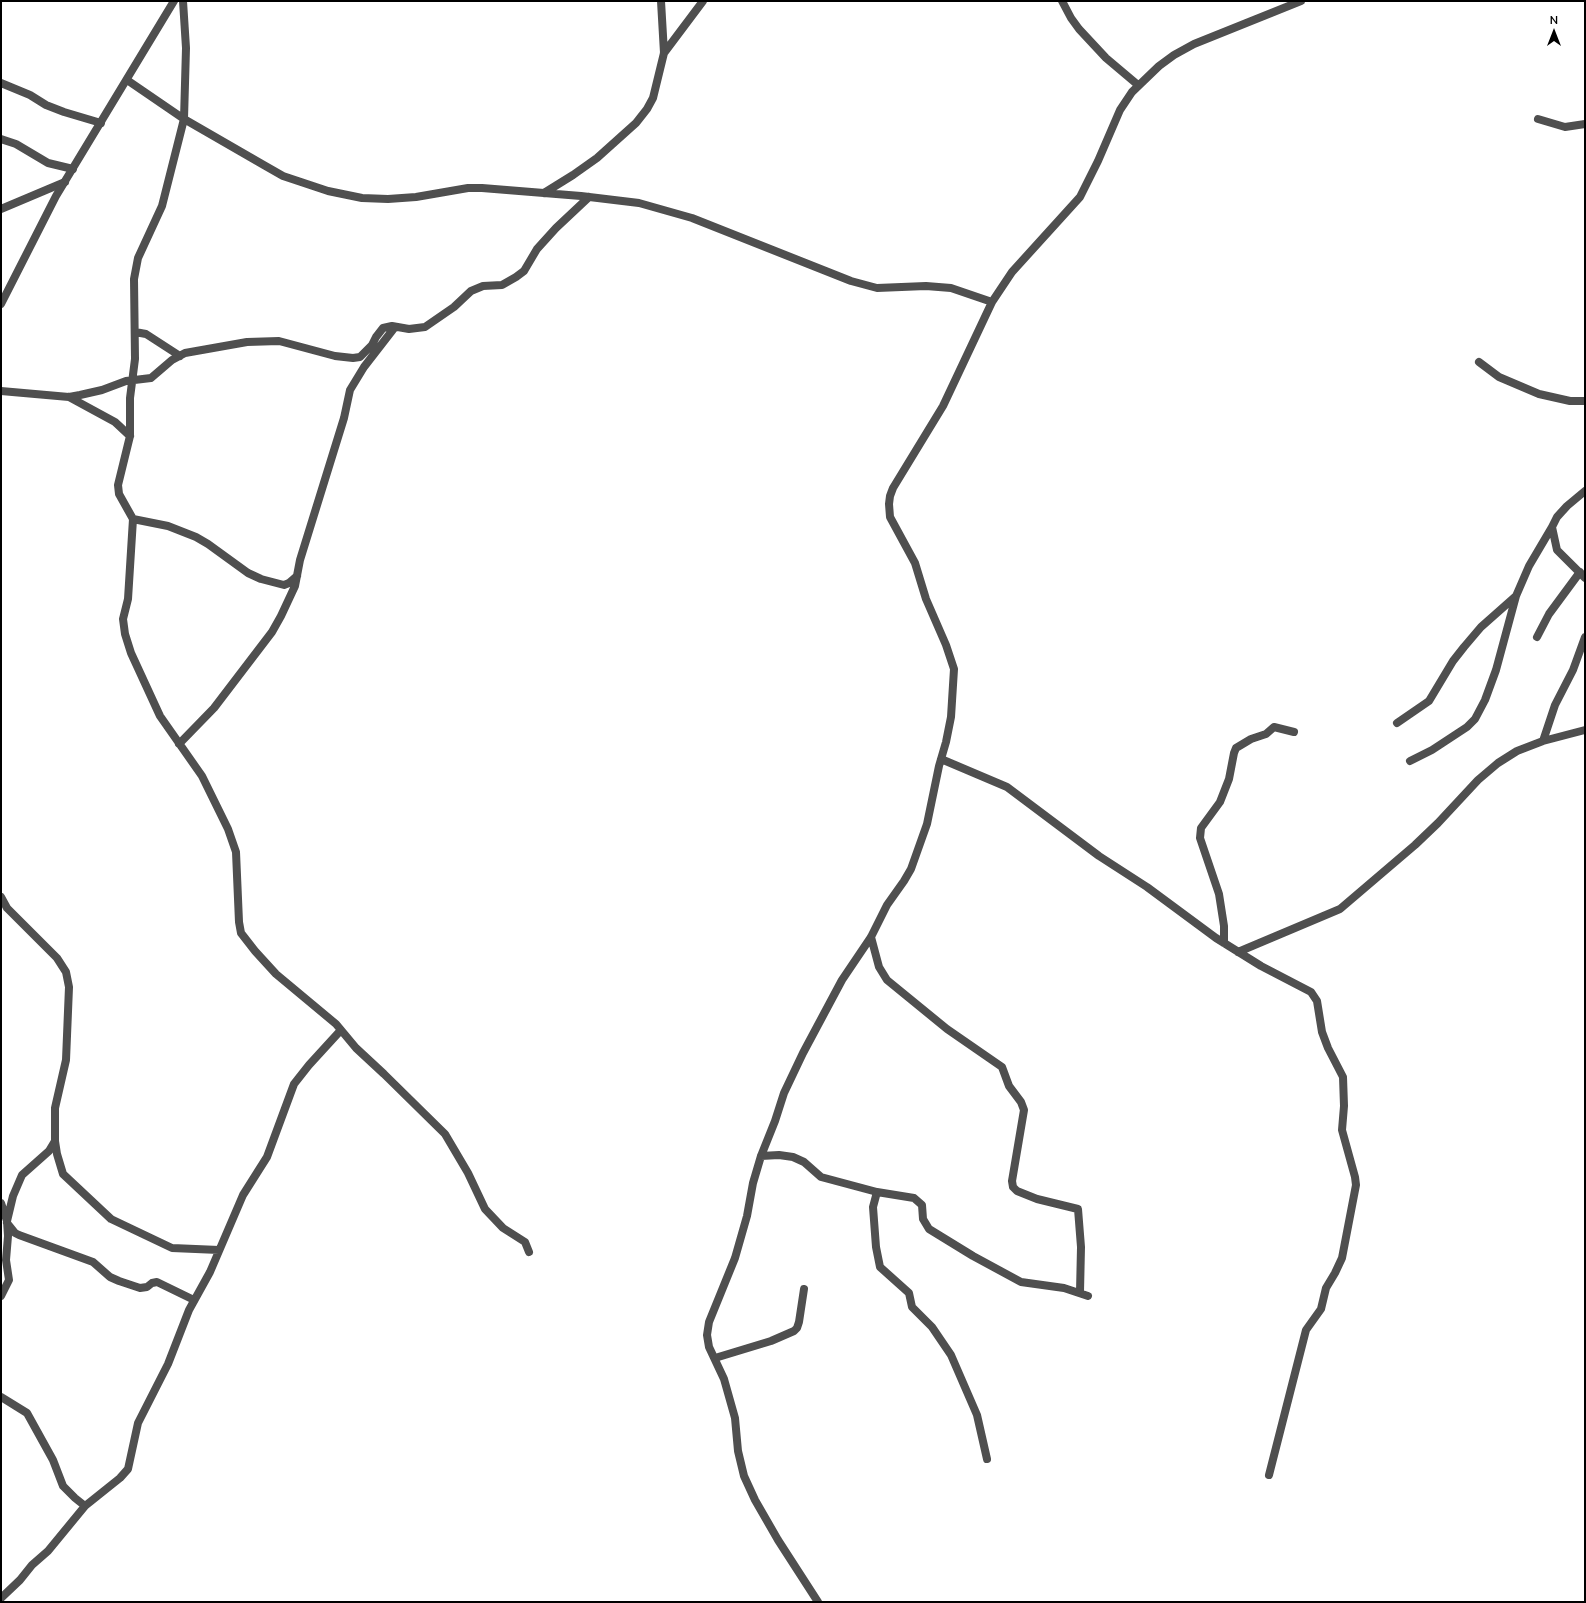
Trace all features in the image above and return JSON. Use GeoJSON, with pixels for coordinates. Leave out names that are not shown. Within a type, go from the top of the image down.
{"type":"FeatureCollection","features":[{"type":"Feature","properties":{"kind":"street"},"geometry":{"type":"LineString","coordinates":[[1,304],[65,182],[174,1]]}},
{"type":"Feature","properties":{"kind":"street"},"geometry":{"type":"LineString","coordinates":[[183,1],[186,48],[184,119],[162,206],[138,258],[135,268],[135,332],[130,398],[130,436],[118,490],[133,519],[128,594],[123,619],[124,630],[131,653],[142,675],[153,704],[170,732],[195,766],[228,829],[237,860],[239,922],[241,933],[276,974],[341,1030],[356,1048],[445,1134],[468,1173],[485,1209],[504,1228],[526,1242],[528,1252]]}},
{"type":"Feature","properties":{"kind":"street"},"geometry":{"type":"LineString","coordinates":[[544,193],[597,158],[636,123],[647,109],[653,98],[664,53],[662,1]]}},
{"type":"Feature","properties":{"kind":"street"},"geometry":{"type":"LineString","coordinates":[[664,53],[703,1]]}},
{"type":"Feature","properties":{"kind":"street"},"geometry":{"type":"LineString","coordinates":[[1062,1],[1079,29],[1106,58],[1138,85]]}},
{"type":"Feature","properties":{"kind":"street"},"geometry":{"type":"LineString","coordinates":[[818,1602],[778,1540],[755,1500],[744,1476],[738,1451],[735,1418],[724,1379],[709,1347],[707,1335],[709,1322],[734,1258],[747,1216],[761,1156],[784,1093],[803,1053],[842,980],[871,938],[887,905],[911,869],[926,824],[951,717],[954,669],[949,652],[926,599],[915,563],[904,540],[893,525],[889,512],[889,504],[893,488],[943,406],[992,302],[1012,272],[1080,197],[1095,168],[1120,110],[1138,85],[1174,55],[1194,44],[1301,1]]}},
{"type":"Feature","properties":{"kind":"street"},"geometry":{"type":"LineString","coordinates":[[127,80],[184,119],[283,176],[314,187],[345,195],[362,198],[388,199],[416,197],[476,188],[544,193],[639,203],[692,218],[851,281],[877,288],[926,286],[951,288],[992,302]]}},
{"type":"Feature","properties":{"kind":"street"},"geometry":{"type":"LineString","coordinates":[[1,83],[30,95],[46,105],[101,123]]}},
{"type":"Feature","properties":{"kind":"street"},"geometry":{"type":"LineString","coordinates":[[1538,120],[1565,127],[1585,124]]}},
{"type":"Feature","properties":{"kind":"street"},"geometry":{"type":"LineString","coordinates":[[1,139],[16,144],[48,163],[73,169]]}},
{"type":"Feature","properties":{"kind":"street"},"geometry":{"type":"LineString","coordinates":[[1,209],[65,182]]}},
{"type":"Feature","properties":{"kind":"street"},"geometry":{"type":"LineString","coordinates":[[1,390],[68,397],[91,393],[118,383],[151,378],[172,360],[193,351],[247,342],[271,341],[287,343],[335,356],[353,358],[360,357],[366,353],[380,331],[384,328],[425,327],[454,307],[471,291],[483,286],[502,285],[516,277],[524,271],[537,249],[556,228],[589,198]]}},
{"type":"Feature","properties":{"kind":"street"},"geometry":{"type":"LineString","coordinates":[[179,744],[214,708],[272,632],[281,616],[295,586],[300,560],[344,418],[350,390],[364,367],[395,327]]}},
{"type":"Feature","properties":{"kind":"street"},"geometry":{"type":"LineString","coordinates":[[135,332],[146,334],[180,356]]}},
{"type":"Feature","properties":{"kind":"street"},"geometry":{"type":"LineString","coordinates":[[1479,362],[1499,377],[1540,394],[1570,401],[1585,401]]}},
{"type":"Feature","properties":{"kind":"street"},"geometry":{"type":"LineString","coordinates":[[68,397],[115,422],[130,436]]}},
{"type":"Feature","properties":{"kind":"street"},"geometry":{"type":"LineString","coordinates":[[1410,760],[1432,750],[1466,727],[1475,719],[1485,700],[1496,670],[1516,596],[1533,558],[1557,517],[1567,506],[1585,491]]}},
{"type":"Feature","properties":{"kind":"street"},"geometry":{"type":"LineString","coordinates":[[133,519],[168,526],[196,537],[261,579],[284,585],[289,583],[297,576]]}},
{"type":"Feature","properties":{"kind":"street"},"geometry":{"type":"LineString","coordinates":[[1537,636],[1549,614],[1582,573],[1556,550],[1552,527]]}},
{"type":"Feature","properties":{"kind":"street"},"geometry":{"type":"LineString","coordinates":[[1397,723],[1429,701],[1453,662],[1464,648],[1484,624],[1516,596]]}},
{"type":"Feature","properties":{"kind":"street"},"geometry":{"type":"LineString","coordinates":[[1543,741],[1555,705],[1573,670],[1585,637]]}},
{"type":"Feature","properties":{"kind":"street"},"geometry":{"type":"LineString","coordinates":[[1224,943],[1224,926],[1219,894],[1200,838],[1201,828],[1220,802],[1229,779],[1236,748],[1251,739],[1266,734],[1274,727],[1294,732]]}},
{"type":"Feature","properties":{"kind":"street"},"geometry":{"type":"LineString","coordinates":[[1238,952],[1340,909],[1415,845],[1438,823],[1478,780],[1498,763],[1517,751],[1543,741],[1585,730]]}},
{"type":"Feature","properties":{"kind":"street"},"geometry":{"type":"LineString","coordinates":[[941,759],[1007,787],[1099,856],[1147,887],[1224,943],[1311,992],[1317,1001],[1322,1032],[1328,1048],[1343,1077],[1344,1106],[1342,1130],[1356,1182],[1342,1258],[1326,1288],[1321,1309],[1306,1330],[1269,1475]]}},
{"type":"Feature","properties":{"kind":"street"},"geometry":{"type":"LineString","coordinates":[[1,896],[7,908],[57,958],[66,972],[68,979],[66,1060],[55,1108],[55,1141],[60,1169],[63,1174],[111,1219],[172,1248],[219,1250]]}},
{"type":"Feature","properties":{"kind":"street"},"geometry":{"type":"LineString","coordinates":[[871,938],[879,967],[887,980],[947,1029],[1002,1067],[1009,1086],[1024,1110],[1012,1180],[1013,1187],[1017,1191],[1037,1199],[1078,1209],[1081,1247],[1080,1292]]}},
{"type":"Feature","properties":{"kind":"street"},"geometry":{"type":"LineString","coordinates":[[1,1598],[20,1580],[32,1565],[48,1551],[85,1506],[120,1478],[128,1469],[138,1423],[165,1369],[194,1300],[210,1272],[244,1196],[267,1156],[294,1084],[341,1030]]}},
{"type":"Feature","properties":{"kind":"street"},"geometry":{"type":"LineString","coordinates":[[55,1141],[49,1151],[24,1172],[19,1180],[7,1222],[12,1230],[19,1235],[93,1262],[110,1277],[119,1281],[140,1288],[147,1287],[152,1283],[157,1282],[194,1300]]}},
{"type":"Feature","properties":{"kind":"street"},"geometry":{"type":"LineString","coordinates":[[761,1156],[779,1155],[798,1159],[804,1162],[821,1177],[877,1192],[914,1198],[922,1205],[923,1219],[929,1229],[1022,1282],[1064,1288],[1080,1292],[1088,1296]]}},
{"type":"Feature","properties":{"kind":"street"},"geometry":{"type":"LineString","coordinates":[[877,1192],[872,1207],[876,1247],[880,1267],[910,1293],[912,1307],[932,1327],[951,1354],[977,1415],[987,1459]]}},
{"type":"Feature","properties":{"kind":"street"},"geometry":{"type":"LineString","coordinates":[[1,1203],[7,1222],[8,1236],[6,1260],[9,1280],[1,1296]]}},
{"type":"Feature","properties":{"kind":"street"},"geometry":{"type":"LineString","coordinates":[[715,1358],[771,1341],[794,1331],[799,1322],[804,1289]]}},
{"type":"Feature","properties":{"kind":"street"},"geometry":{"type":"LineString","coordinates":[[1,1397],[27,1413],[53,1460],[63,1486],[71,1496],[85,1506]]}}]}
